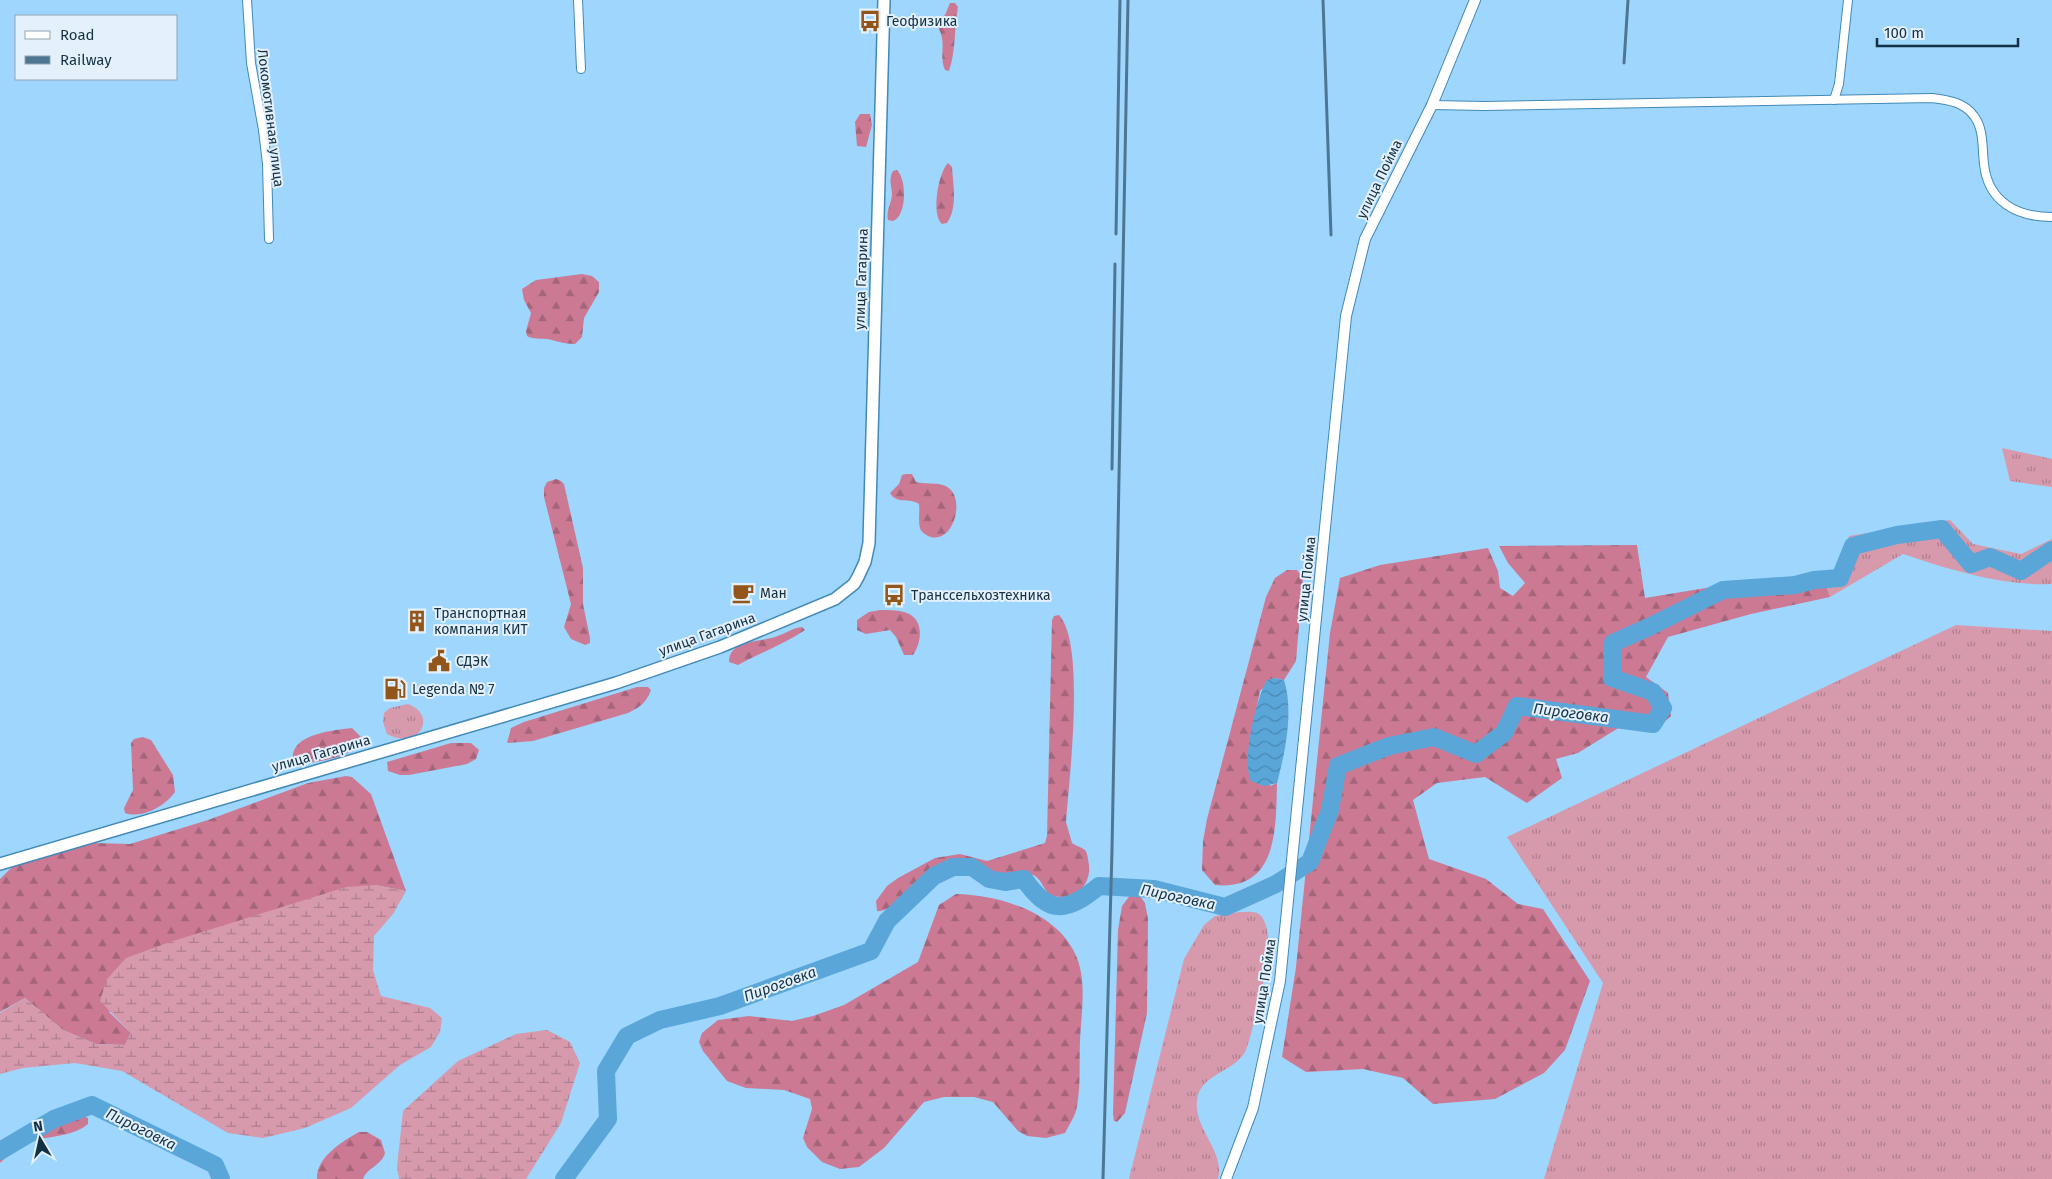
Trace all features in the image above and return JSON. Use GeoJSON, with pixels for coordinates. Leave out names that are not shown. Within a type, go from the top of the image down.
{"type":"FeatureCollection","features":[{"type":"Feature","properties":{"kind":"main road","name":"улица Гагарина"},"geometry":{"type":"LineString","coordinates":[[0,864],[616,683],[779,624],[835,599],[854,584],[865,562],[869,543],[884,0]]}},
{"type":"Feature","properties":{"kind":"main road","name":"улица Пойма"},"geometry":{"type":"LineString","coordinates":[[1226,1179],[1253,1108],[1280,981],[1346,316],[1365,239],[1432,105],[1475,0]]}},
{"type":"Feature","properties":{"kind":"street","name":"Локомотивная улица"},"geometry":{"type":"LineString","coordinates":[[247,0],[251,63],[263,130],[269,239]]}},
{"type":"Feature","properties":{"kind":"street"},"geometry":{"type":"LineString","coordinates":[[578,0],[581,69]]}},
{"type":"Feature","properties":{"kind":"street"},"geometry":{"type":"LineString","coordinates":[[1834,100],[1839,84],[1848,0]]}},
{"type":"Feature","properties":{"kind":"street"},"geometry":{"type":"LineString","coordinates":[[1432,105],[1484,106],[1932,98],[1950,100],[1963,106],[1973,115],[1980,127],[1984,166],[1989,182],[1998,198],[2022,214],[2052,217]]}},
{"type":"Feature","properties":{"kind":"green space"},"geometry":{"type":"Polygon","coordinates":[[[950,3],[955,3],[958,7],[953,56],[949,71],[945,70],[942,58],[943,46],[938,19],[945,15],[950,3]]]}},
{"type":"Feature","properties":{"kind":"green space"},"geometry":{"type":"Polygon","coordinates":[[[860,114],[870,114],[872,125],[866,147],[857,146],[855,122],[860,114]]]}},
{"type":"Feature","properties":{"kind":"green space"},"geometry":{"type":"Polygon","coordinates":[[[948,163],[952,167],[954,203],[947,223],[942,224],[937,212],[936,203],[941,175],[948,163]]]}},
{"type":"Feature","properties":{"kind":"green space"},"geometry":{"type":"Polygon","coordinates":[[[897,170],[903,181],[904,197],[901,212],[898,218],[893,221],[888,220],[888,214],[892,195],[891,177],[893,171],[897,170]]]}},
{"type":"Feature","properties":{"kind":"green space"},"geometry":{"type":"Polygon","coordinates":[[[582,274],[592,276],[599,282],[599,292],[584,318],[582,337],[575,344],[527,336],[526,331],[531,313],[524,300],[522,289],[536,280],[582,274]]]}},
{"type":"Feature","properties":{"kind":"green space"},"geometry":{"type":"Polygon","coordinates":[[[2002,448],[2052,459],[2052,487],[2010,481],[2002,448]]]}},
{"type":"Feature","properties":{"kind":"green space"},"geometry":{"type":"Polygon","coordinates":[[[912,474],[916,482],[943,485],[950,489],[954,495],[956,513],[954,522],[944,535],[936,537],[923,533],[919,525],[919,504],[896,499],[890,493],[899,484],[902,475],[912,474]]]}},
{"type":"Feature","properties":{"kind":"green space"},"geometry":{"type":"Polygon","coordinates":[[[556,479],[564,484],[583,568],[583,604],[590,638],[590,643],[585,645],[571,639],[564,627],[571,604],[544,497],[544,488],[547,482],[556,479]]]}},
{"type":"Feature","properties":{"kind":"green space"},"geometry":{"type":"Polygon","coordinates":[[[1950,520],[1973,544],[2021,554],[2052,539],[2052,584],[1995,580],[1939,566],[1903,554],[1830,597],[1823,576],[1839,568],[1849,536],[1950,520]]]}},
{"type":"Feature","properties":{"kind":"green space"},"geometry":{"type":"Polygon","coordinates":[[[1637,545],[1645,598],[1736,583],[1823,576],[1830,597],[1751,614],[1668,637],[1646,677],[1668,693],[1671,716],[1653,732],[1628,722],[1578,753],[1556,759],[1562,778],[1527,803],[1485,777],[1437,783],[1413,800],[1429,859],[1486,879],[1518,904],[1543,909],[1590,981],[1565,1050],[1544,1073],[1495,1099],[1433,1104],[1403,1078],[1363,1069],[1306,1072],[1282,1057],[1296,967],[1330,633],[1340,578],[1380,565],[1488,548],[1498,571],[1500,588],[1513,596],[1525,583],[1508,563],[1499,546],[1637,545]]]}},
{"type":"Feature","properties":{"kind":"green space"},"geometry":{"type":"Polygon","coordinates":[[[1287,570],[1297,570],[1303,578],[1296,661],[1284,680],[1274,678],[1260,691],[1251,736],[1270,786],[1277,783],[1274,837],[1262,867],[1251,878],[1236,884],[1215,885],[1202,870],[1203,841],[1207,819],[1266,597],[1275,578],[1287,570]]]}},
{"type":"Feature","properties":{"kind":"green space"},"geometry":{"type":"Polygon","coordinates":[[[880,610],[904,612],[915,619],[920,630],[920,637],[913,655],[904,655],[896,637],[890,630],[866,634],[857,630],[857,620],[869,612],[880,610]]]}},
{"type":"Feature","properties":{"kind":"green space"},"geometry":{"type":"Polygon","coordinates":[[[1059,615],[1067,630],[1072,654],[1074,682],[1074,714],[1066,822],[1072,843],[1085,850],[1087,855],[1089,872],[1085,885],[1075,894],[1062,897],[1054,896],[1047,892],[1033,875],[991,874],[966,864],[956,863],[944,865],[933,871],[894,905],[885,910],[877,911],[876,901],[887,886],[935,858],[960,854],[987,861],[1045,843],[1047,836],[1052,620],[1054,616],[1059,615]]]}},
{"type":"Feature","properties":{"kind":"green space"},"geometry":{"type":"Polygon","coordinates":[[[1956,625],[2052,631],[2052,1179],[1544,1179],[1603,983],[1507,837],[1956,625]]]}},
{"type":"Feature","properties":{"kind":"green space"},"geometry":{"type":"Polygon","coordinates":[[[802,627],[805,630],[797,635],[738,665],[729,662],[730,655],[739,646],[775,637],[802,627]]]}},
{"type":"Feature","properties":{"kind":"green space"},"geometry":{"type":"Polygon","coordinates":[[[637,687],[648,687],[651,690],[642,704],[628,713],[533,741],[507,743],[511,728],[524,722],[637,687]]]}},
{"type":"Feature","properties":{"kind":"green space"},"geometry":{"type":"Polygon","coordinates":[[[408,704],[417,709],[422,716],[421,730],[408,738],[398,738],[387,734],[383,722],[384,713],[390,708],[408,704]]]}},
{"type":"Feature","properties":{"kind":"green space"},"geometry":{"type":"Polygon","coordinates":[[[352,728],[363,739],[362,744],[348,753],[319,761],[309,762],[293,759],[294,751],[306,739],[325,732],[352,728]]]}},
{"type":"Feature","properties":{"kind":"green space"},"geometry":{"type":"Polygon","coordinates":[[[143,737],[151,740],[173,775],[175,792],[166,802],[146,813],[125,813],[124,808],[133,790],[131,743],[134,739],[143,737]]]}},
{"type":"Feature","properties":{"kind":"green space"},"geometry":{"type":"Polygon","coordinates":[[[451,743],[471,743],[479,750],[476,759],[467,764],[409,775],[400,775],[388,771],[387,762],[451,743]]]}},
{"type":"Feature","properties":{"kind":"green space"},"geometry":{"type":"Polygon","coordinates":[[[346,776],[352,777],[371,794],[406,891],[375,885],[109,1012],[131,1033],[125,1045],[96,1044],[63,1030],[25,998],[0,1012],[0,879],[12,867],[50,854],[94,843],[130,844],[208,820],[308,783],[346,776]]]}},
{"type":"Feature","properties":{"kind":"green space"},"geometry":{"type":"Polygon","coordinates":[[[375,885],[406,891],[393,914],[374,936],[373,970],[381,996],[430,1008],[442,1018],[440,1032],[431,1047],[400,1065],[351,1108],[305,1128],[263,1138],[228,1133],[122,1071],[75,1063],[23,1068],[0,1074],[0,1013],[25,998],[63,1030],[96,1044],[125,1045],[131,1033],[100,1001],[107,979],[126,958],[170,942],[346,887],[375,885]]]}},
{"type":"Feature","properties":{"kind":"green space"},"geometry":{"type":"Polygon","coordinates":[[[1138,893],[1145,903],[1148,919],[1147,1013],[1125,1113],[1117,1122],[1114,1121],[1113,1114],[1118,930],[1122,906],[1131,894],[1138,893]]]}},
{"type":"Feature","properties":{"kind":"green space"},"geometry":{"type":"Polygon","coordinates":[[[956,894],[991,898],[1027,909],[1057,929],[1068,942],[1077,958],[1082,978],[1083,1000],[1079,1090],[1072,1120],[1065,1133],[1046,1138],[1027,1136],[1018,1131],[993,1102],[974,1097],[944,1097],[924,1102],[884,1148],[859,1167],[840,1169],[822,1162],[807,1147],[803,1138],[812,1109],[810,1099],[784,1090],[746,1088],[727,1081],[703,1051],[699,1042],[702,1033],[718,1020],[749,1016],[792,1021],[844,1005],[918,962],[939,905],[956,894]]]}},
{"type":"Feature","properties":{"kind":"green space"},"geometry":{"type":"Polygon","coordinates":[[[1240,912],[1257,913],[1261,916],[1268,933],[1269,952],[1251,1035],[1245,1052],[1233,1065],[1210,1079],[1199,1092],[1197,1111],[1204,1131],[1214,1149],[1219,1169],[1218,1179],[1129,1179],[1184,959],[1204,925],[1215,916],[1240,912]]]}},
{"type":"Feature","properties":{"kind":"green space"},"geometry":{"type":"Polygon","coordinates":[[[547,1030],[570,1042],[580,1063],[561,1123],[526,1179],[399,1179],[397,1167],[403,1111],[458,1061],[516,1034],[547,1030]]]}},
{"type":"Feature","properties":{"kind":"green space"},"geometry":{"type":"Polygon","coordinates":[[[80,1115],[88,1118],[88,1124],[83,1128],[24,1145],[0,1163],[0,1149],[66,1118],[80,1115]]]}},
{"type":"Feature","properties":{"kind":"green space"},"geometry":{"type":"Polygon","coordinates":[[[359,1132],[367,1132],[381,1140],[385,1153],[381,1161],[363,1179],[317,1179],[318,1171],[326,1157],[338,1145],[359,1132]]]}},
{"type":"Feature","properties":{"kind":"water"},"geometry":{"type":"Polygon","coordinates":[[[1274,678],[1284,680],[1287,692],[1287,732],[1277,783],[1264,786],[1251,781],[1248,772],[1249,745],[1258,701],[1267,680],[1274,678]]]}},
{"type":"Feature","properties":{"kind":"waterway","name":"Пироговка"},"geometry":{"type":"LineString","coordinates":[[564,1179],[608,1119],[606,1071],[627,1036],[660,1020],[720,1006],[871,951],[887,921],[934,876],[953,867],[972,867],[989,879],[1005,882],[1024,879],[1042,899],[1058,906],[1077,901],[1099,886],[1154,889],[1225,907],[1276,884],[1310,862],[1330,810],[1338,766],[1389,746],[1434,737],[1476,754],[1504,733],[1517,706],[1653,724],[1663,708],[1653,692],[1612,678],[1613,643],[1723,590],[1795,585],[1814,580],[1840,578],[1853,546],[1897,535],[1942,529],[1971,564],[1990,557],[2021,571],[2052,550]]}},
{"type":"Feature","properties":{"kind":"waterway","name":"Пироговка"},"geometry":{"type":"LineString","coordinates":[[0,1151],[54,1119],[92,1105],[215,1165],[221,1179]]}},
{"type":"Feature","properties":{"kind":"railway"},"geometry":{"type":"LineString","coordinates":[[1116,234],[1120,0]]}},
{"type":"Feature","properties":{"kind":"railway"},"geometry":{"type":"LineString","coordinates":[[1103,1179],[1112,850],[1128,0]]}},
{"type":"Feature","properties":{"kind":"railway"},"geometry":{"type":"LineString","coordinates":[[1323,0],[1331,235]]}},
{"type":"Feature","properties":{"kind":"railway"},"geometry":{"type":"LineString","coordinates":[[1624,63],[1628,0]]}},
{"type":"Feature","properties":{"kind":"railway"},"geometry":{"type":"LineString","coordinates":[[1112,469],[1115,264]]}},
{"type":"Feature","properties":{"kind":"place","name":"Геофизика"},"geometry":{"type":"Point","coordinates":[870,21]}},
{"type":"Feature","properties":{"kind":"place","name":"Ман"},"geometry":{"type":"Point","coordinates":[743,593]}},
{"type":"Feature","properties":{"kind":"place","name":"Транссельхозтехника"},"geometry":{"type":"Point","coordinates":[894,595]}},
{"type":"Feature","properties":{"kind":"place","name":"Транспортная компания КИТ"},"geometry":{"type":"Point","coordinates":[417,621]}},
{"type":"Feature","properties":{"kind":"place","name":"СДЭК"},"geometry":{"type":"Point","coordinates":[439,661]}},
{"type":"Feature","properties":{"kind":"place","name":"Legenda № 7"},"geometry":{"type":"Point","coordinates":[395,689]}}]}
